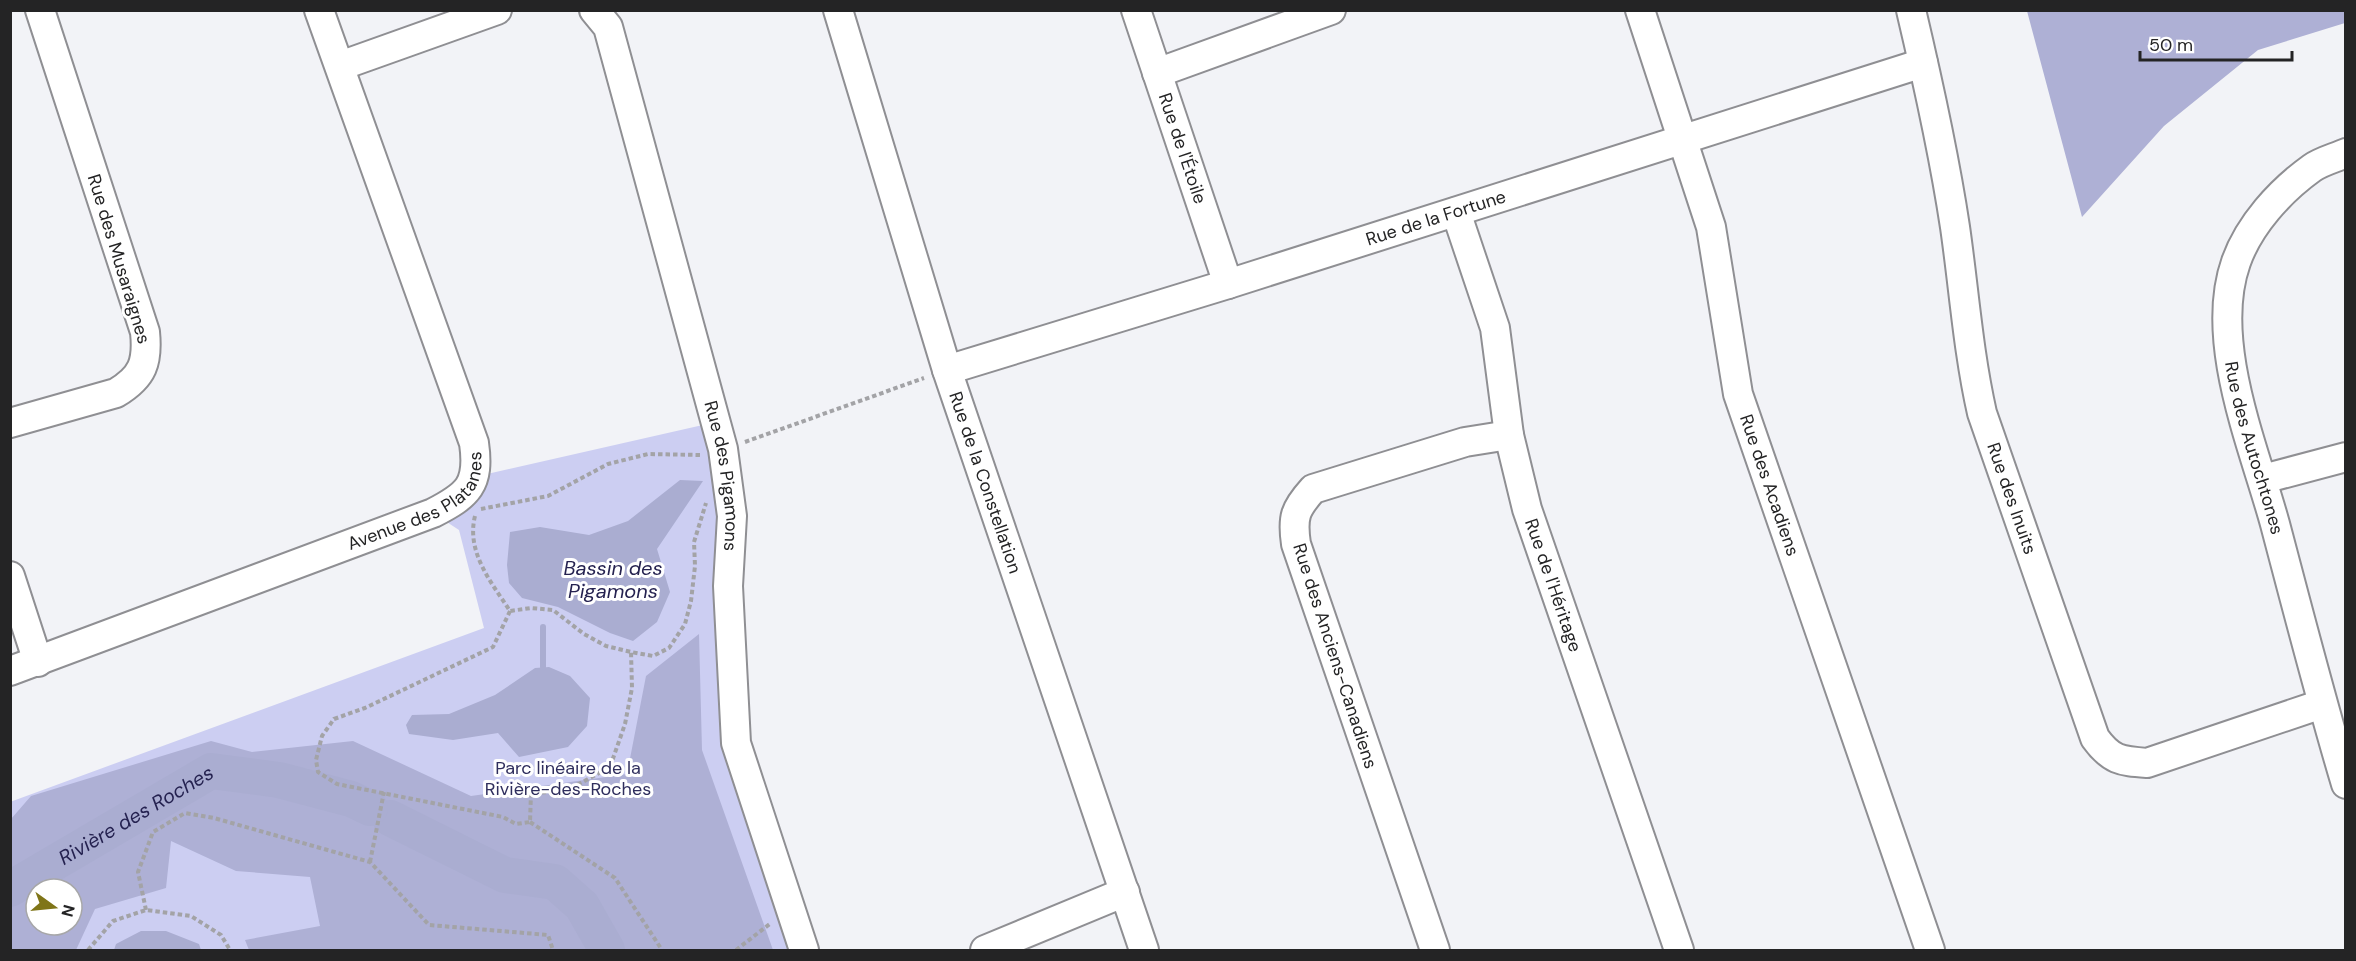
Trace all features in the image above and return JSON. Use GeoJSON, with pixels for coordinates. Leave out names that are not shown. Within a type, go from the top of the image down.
{"type":"FeatureCollection","features":[{"type":"Feature","properties":{"kind":"street","name":"Rue des Musaraignes"},"geometry":{"type":"LineString","coordinates":[[10,423],[116,393],[131,384],[141,371],[147,352],[145,332],[40,10]]}},
{"type":"Feature","properties":{"kind":"street","name":"Avenue des Platanes"},"geometry":{"type":"LineString","coordinates":[[10,671],[433,513],[455,502],[466,493],[477,464],[474,443],[319,10]]}},
{"type":"Feature","properties":{"kind":"street"},"geometry":{"type":"LineString","coordinates":[[340,66],[497,10]]}},
{"type":"Feature","properties":{"kind":"street","name":"Rue des Pigamons"},"geometry":{"type":"LineString","coordinates":[[594,10],[608,27],[723,449],[732,516],[728,586],[736,743],[804,951]]}},
{"type":"Feature","properties":{"kind":"street","name":"Rue de la Constellation"},"geometry":{"type":"LineString","coordinates":[[838,10],[947,370],[1144,951]]}},
{"type":"Feature","properties":{"kind":"street","name":"Rue de l'Étoile"},"geometry":{"type":"LineString","coordinates":[[1136,10],[1228,284]]}},
{"type":"Feature","properties":{"kind":"street"},"geometry":{"type":"LineString","coordinates":[[1157,73],[1331,10]]}},
{"type":"Feature","properties":{"kind":"street","name":"Rue des Acadiens"},"geometry":{"type":"LineString","coordinates":[[1640,10],[1685,140],[1711,227],[1738,394],[1930,951]]}},
{"type":"Feature","properties":{"kind":"street","name":"Rue des Inuits"},"geometry":{"type":"LineString","coordinates":[[1911,10],[1943,154],[1974,375],[1982,413],[2095,738],[2107,753],[2126,762],[2147,763],[2322,704]]}},
{"type":"Feature","properties":{"kind":"street","name":"Rue de la Fortune"},"geometry":{"type":"LineString","coordinates":[[947,370],[1228,284],[1923,63]]}},
{"type":"Feature","properties":{"kind":"street","name":"Rue des Autochtones"},"geometry":{"type":"LineString","coordinates":[[2346,153],[2314,167],[2279,196],[2254,226],[2236,262],[2226,311],[2235,387],[2263,479],[2322,704],[2346,784]]}},
{"type":"Feature","properties":{"kind":"street","name":"Rue de l'Héritage"},"geometry":{"type":"LineString","coordinates":[[1456,212],[1495,328],[1509,435],[1527,510],[1679,951]]}},
{"type":"Feature","properties":{"kind":"street","name":"Rue des Anciens-Canadiens"},"geometry":{"type":"LineString","coordinates":[[1435,951],[1296,544],[1293,524],[1299,504],[1313,489],[1465,442],[1509,435]]}},
{"type":"Feature","properties":{"kind":"street"},"geometry":{"type":"LineString","coordinates":[[2263,479],[2346,457]]}},
{"type":"Feature","properties":{"kind":"street"},"geometry":{"type":"LineString","coordinates":[[10,576],[38,662]]}},
{"type":"Feature","properties":{"kind":"street"},"geometry":{"type":"LineString","coordinates":[[985,951],[1125,892]]}},
{"type":"Feature","properties":{"kind":"path"},"geometry":{"type":"LineString","coordinates":[[510,611],[482,570],[472,530],[477,510],[548,496],[608,464],[638,456],[648,454],[699,455],[723,449],[947,370]]}},
{"type":"Feature","properties":{"kind":"path"},"geometry":{"type":"LineString","coordinates":[[510,611],[531,608],[554,610],[584,634],[606,646],[631,652],[653,656],[669,648],[685,624],[691,601],[695,566],[694,542],[706,501],[714,487],[728,480]]}},
{"type":"Feature","properties":{"kind":"path"},"geometry":{"type":"LineString","coordinates":[[510,611],[493,646],[365,708],[334,719],[322,736],[316,760],[318,772],[337,784],[503,817],[516,824],[530,822],[615,878],[662,951]]}},
{"type":"Feature","properties":{"kind":"path"},"geometry":{"type":"LineString","coordinates":[[530,822],[531,794],[566,790],[610,767],[625,724],[633,688],[631,652]]}},
{"type":"Feature","properties":{"kind":"path"},"geometry":{"type":"LineString","coordinates":[[370,862],[384,792]]}},
{"type":"Feature","properties":{"kind":"path"},"geometry":{"type":"LineString","coordinates":[[146,910],[138,872],[153,832],[185,813],[214,818],[370,862],[429,925],[548,935],[553,951]]}},
{"type":"Feature","properties":{"kind":"path"},"geometry":{"type":"LineString","coordinates":[[736,951],[790,908]]}},
{"type":"Feature","properties":{"kind":"path"},"geometry":{"type":"LineString","coordinates":[[88,951],[113,921],[146,910],[191,916],[221,935],[230,951]]}},
{"type":"Feature","properties":{"kind":"green space","name":"Parc linéaire de la Rivière-des-Roches"},"geometry":{"type":"Polygon","coordinates":[[[716,422],[736,743],[804,950],[11,950],[10,802],[484,628],[459,530],[433,513],[474,477],[716,422]]]}},
{"type":"Feature","properties":{"kind":"shaded area"},"geometry":{"type":"Polygon","coordinates":[[[2345,10],[2345,23],[2258,50],[2164,126],[2082,217],[2027,11],[2345,10]]]}},
{"type":"Feature","properties":{"kind":"shaded area"},"geometry":{"type":"Polygon","coordinates":[[[699,634],[702,750],[773,950],[249,950],[245,940],[320,926],[310,877],[236,871],[171,841],[166,888],[95,909],[84,933],[84,877],[24,877],[24,937],[82,937],[76,950],[11,950],[11,819],[31,796],[211,741],[252,752],[353,741],[471,796],[627,774],[646,676],[699,634]]]}},
{"type":"Feature","properties":{"kind":"water","name":"Bassin des Pigamons"},"geometry":{"type":"Polygon","coordinates":[[[680,480],[703,481],[657,549],[670,592],[657,622],[633,641],[610,633],[558,607],[522,598],[509,583],[507,565],[510,532],[540,527],[589,535],[628,521],[680,480]]]}},
{"type":"Feature","properties":{"kind":"water"},"geometry":{"type":"Polygon","coordinates":[[[549,667],[570,676],[590,698],[587,726],[568,747],[519,757],[498,733],[453,740],[409,734],[406,725],[412,715],[449,714],[495,695],[535,668],[549,667]]]}},
{"type":"Feature","properties":{"kind":"water"},"geometry":{"type":"Polygon","coordinates":[[[141,931],[166,931],[199,944],[201,950],[114,950],[116,944],[141,931]]]}},
{"type":"Feature","properties":{"kind":"waterway"},"geometry":{"type":"LineString","coordinates":[[543,627],[543,667]]}},
{"type":"Feature","properties":{"kind":"waterway","name":"Rivière des Roches"},"geometry":{"type":"LineString","coordinates":[[10,889],[211,771],[279,780],[351,799],[370,808]]}},
{"type":"Feature","properties":{"kind":"waterway","name":"Rivière des Roches"},"geometry":{"type":"LineString","coordinates":[[390,818],[505,875],[555,882],[582,906],[607,950]]}}]}
